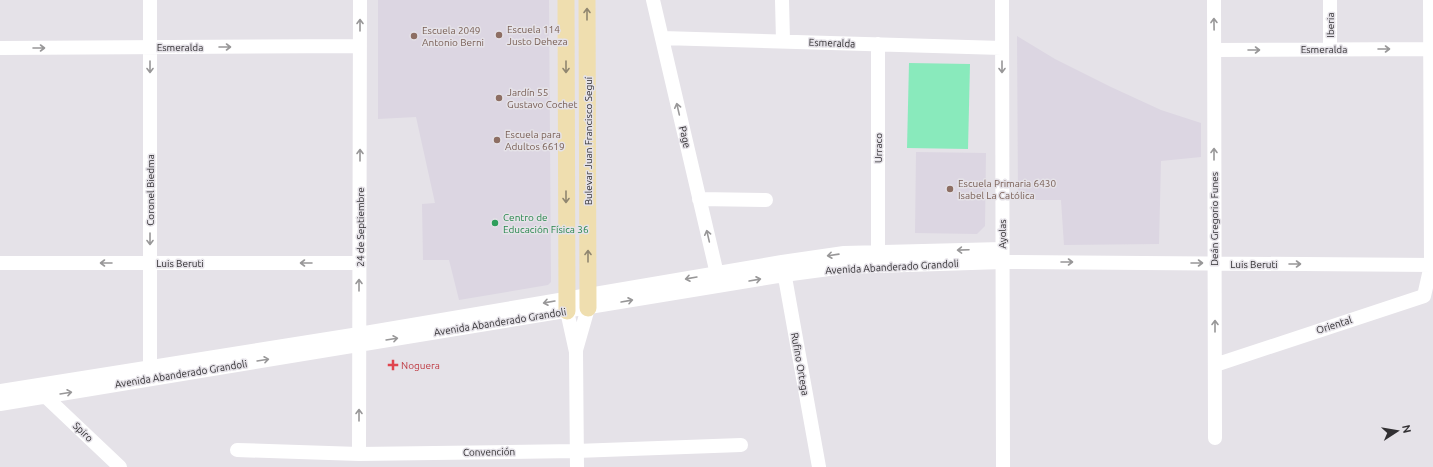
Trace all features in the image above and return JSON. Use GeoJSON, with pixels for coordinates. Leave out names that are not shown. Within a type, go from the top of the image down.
{"type":"FeatureCollection","features":[{"type":"Feature","properties":{"kind":"main road","name":"Bulevar Juan Francisco Seguí"},"geometry":{"type":"LineString","coordinates":[[566,0],[567,305]]}},
{"type":"Feature","properties":{"kind":"main road","name":"Bulevar Juan Francisco Seguí"},"geometry":{"type":"LineString","coordinates":[[588,0],[588,302]]}},
{"type":"Feature","properties":{"kind":"street","name":"Coronel Biedma"},"geometry":{"type":"LineString","coordinates":[[150,0],[150,373]]}},
{"type":"Feature","properties":{"kind":"street","name":"24 de Septiembre"},"geometry":{"type":"LineString","coordinates":[[359,454],[360,0]]}},
{"type":"Feature","properties":{"kind":"street","name":"Page"},"geometry":{"type":"LineString","coordinates":[[653,0],[716,274]]}},
{"type":"Feature","properties":{"kind":"street"},"geometry":{"type":"LineString","coordinates":[[782,0],[783,41]]}},
{"type":"Feature","properties":{"kind":"street","name":"Ayolas"},"geometry":{"type":"LineString","coordinates":[[1002,0],[1003,467]]}},
{"type":"Feature","properties":{"kind":"street","name":"Deán Gregorio Funes"},"geometry":{"type":"LineString","coordinates":[[1214,0],[1215,438]]}},
{"type":"Feature","properties":{"kind":"street","name":"Iberia"},"geometry":{"type":"LineString","coordinates":[[1330,0],[1330,49]]}},
{"type":"Feature","properties":{"kind":"street"},"geometry":{"type":"LineString","coordinates":[[1430,0],[1432,49],[1432,265]]}},
{"type":"Feature","properties":{"kind":"street","name":"Esmeralda"},"geometry":{"type":"LineString","coordinates":[[662,38],[1002,48]]}},
{"type":"Feature","properties":{"kind":"street","name":"Urraco"},"geometry":{"type":"LineString","coordinates":[[878,44],[878,252]]}},
{"type":"Feature","properties":{"kind":"street","name":"Esmeralda"},"geometry":{"type":"LineString","coordinates":[[0,48],[360,46]]}},
{"type":"Feature","properties":{"kind":"street","name":"Esmeralda"},"geometry":{"type":"LineString","coordinates":[[1215,50],[1432,49]]}},
{"type":"Feature","properties":{"kind":"street"},"geometry":{"type":"LineString","coordinates":[[699,199],[766,200]]}},
{"type":"Feature","properties":{"kind":"street","name":"Avenida Abanderado Grandoli"},"geometry":{"type":"LineString","coordinates":[[0,391],[150,373],[588,302],[783,268],[844,253],[878,252],[1002,256]]}},
{"type":"Feature","properties":{"kind":"street","name":"Avenida Abanderado Grandoli"},"geometry":{"type":"LineString","coordinates":[[588,302],[716,274],[783,268],[844,267],[1002,256]]}},
{"type":"Feature","properties":{"kind":"street","name":"Luis Beruti"},"geometry":{"type":"LineString","coordinates":[[1002,256],[1214,263],[1432,265]]}},
{"type":"Feature","properties":{"kind":"street","name":"Luis Beruti"},"geometry":{"type":"LineString","coordinates":[[0,263],[359,263]]}},
{"type":"Feature","properties":{"kind":"street","name":"Oriental"},"geometry":{"type":"LineString","coordinates":[[1215,365],[1424,296],[1432,265]]}},
{"type":"Feature","properties":{"kind":"street","name":"Rufino Ortega"},"geometry":{"type":"LineString","coordinates":[[783,268],[819,467]]}},
{"type":"Feature","properties":{"kind":"street","name":"Bulevar Juan Francisco Seguí"},"geometry":{"type":"LineString","coordinates":[[576,352],[588,302]]}},
{"type":"Feature","properties":{"kind":"street","name":"Bulevar Juan Francisco Seguí"},"geometry":{"type":"LineString","coordinates":[[567,305],[576,352],[577,467]]}},
{"type":"Feature","properties":{"kind":"street","name":"Avenida Abanderado Grandoli"},"geometry":{"type":"LineString","coordinates":[[0,404],[45,396],[150,373]]}},
{"type":"Feature","properties":{"kind":"street","name":"Spiro"},"geometry":{"type":"LineString","coordinates":[[45,396],[120,467]]}},
{"type":"Feature","properties":{"kind":"street","name":"Convención"},"geometry":{"type":"LineString","coordinates":[[237,450],[359,454],[576,451],[741,445]]}},
{"type":"Feature","properties":{"kind":"shaded area"},"geometry":{"type":"Polygon","coordinates":[[[378,0],[549,0],[551,282],[548,285],[459,300],[449,260],[423,260],[422,204],[435,203],[416,117],[378,119],[378,0]]]}},
{"type":"Feature","properties":{"kind":"shaded area"},"geometry":{"type":"Polygon","coordinates":[[[1017,36],[1055,59],[1111,87],[1161,110],[1201,123],[1201,157],[1161,161],[1159,244],[1064,245],[1061,200],[1018,200],[1017,36]]]}},
{"type":"Feature","properties":{"kind":"shaded area","name":"Escuela Primaria 6430 Isabel La Católica"},"geometry":{"type":"Polygon","coordinates":[[[916,152],[986,153],[985,226],[977,234],[915,233],[916,152]]]}},
{"type":"Feature","properties":{"kind":"green space"},"geometry":{"type":"Polygon","coordinates":[[[909,63],[970,64],[968,149],[907,148],[909,63]]]}},
{"type":"Feature","properties":{"kind":"place","name":"Escuela 114 Justo Deheza"},"geometry":{"type":"Point","coordinates":[499,35]}},
{"type":"Feature","properties":{"kind":"place","name":"Escuela 2049 Antonio Berni"},"geometry":{"type":"Point","coordinates":[414,36]}},
{"type":"Feature","properties":{"kind":"place","name":"Jardín 55 Gustavo Cochet"},"geometry":{"type":"Point","coordinates":[499,98]}},
{"type":"Feature","properties":{"kind":"place","name":"Escuela para Adultos 6619"},"geometry":{"type":"Point","coordinates":[497,140]}},
{"type":"Feature","properties":{"kind":"place","name":"Escuela Primaria 6430 Isabel La Católica"},"geometry":{"type":"Point","coordinates":[950,189]}},
{"type":"Feature","properties":{"kind":"place","name":"Centro de Educación Física 36"},"geometry":{"type":"Point","coordinates":[495,223]}},
{"type":"Feature","properties":{"kind":"place","name":"Noguera"},"geometry":{"type":"Point","coordinates":[393,365]}}]}
